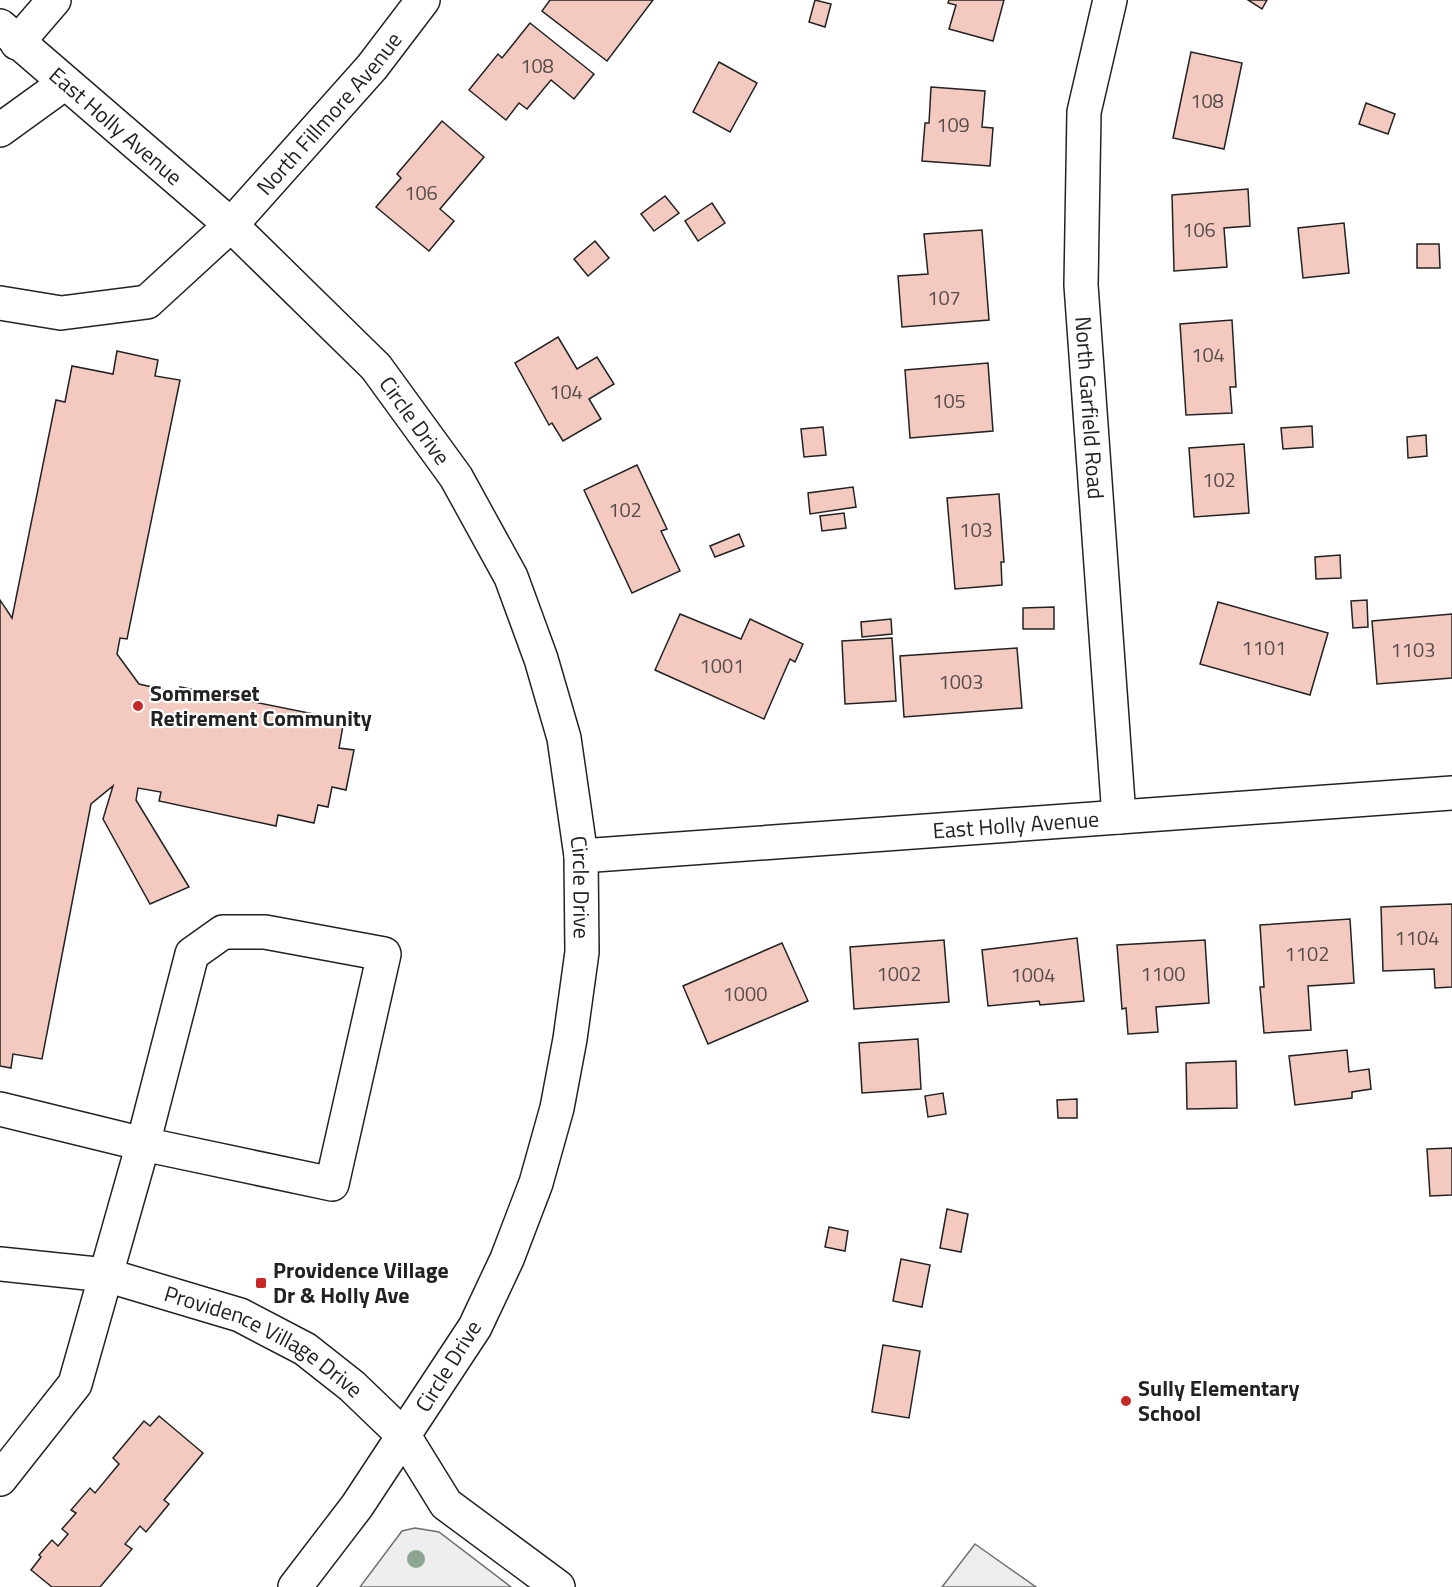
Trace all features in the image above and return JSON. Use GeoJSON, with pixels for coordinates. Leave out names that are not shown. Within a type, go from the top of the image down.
{"type":"FeatureCollection","features":[{"type":"Feature","properties":{"kind":"street"},"geometry":{"type":"LineString","coordinates":[[9,34],[54,0]]}},
{"type":"Feature","properties":{"kind":"street","name":"North Fillmore Avenue"},"geometry":{"type":"LineString","coordinates":[[0,303],[61,313],[147,302],[231,225],[372,67],[423,0]]}},
{"type":"Feature","properties":{"kind":"street","name":"North Garfield Road"},"geometry":{"type":"LineString","coordinates":[[1110,0],[1083,112],[1081,285],[1119,817]]}},
{"type":"Feature","properties":{"kind":"street","name":"East Holly Avenue"},"geometry":{"type":"LineString","coordinates":[[9,34],[231,225]]}},
{"type":"Feature","properties":{"kind":"street"},"geometry":{"type":"LineString","coordinates":[[0,130],[65,83]]}},
{"type":"Feature","properties":{"kind":"street","name":"Circle Drive"},"geometry":{"type":"LineString","coordinates":[[231,225],[376,367],[456,477],[511,577],[542,659],[564,738],[581,856],[582,952],[570,1039],[556,1108],[536,1183],[507,1259],[475,1327],[357,1506],[295,1587]]}},
{"type":"Feature","properties":{"kind":"street","name":"East Holly Avenue"},"geometry":{"type":"LineString","coordinates":[[581,856],[1452,793]]}},
{"type":"Feature","properties":{"kind":"street"},"geometry":{"type":"LineString","coordinates":[[0,1109],[143,1144],[332,1184],[384,954],[265,932],[223,932],[192,954],[143,1144],[75,1384],[0,1479]]}},
{"type":"Feature","properties":{"kind":"street","name":"Providence Village Drive"},"geometry":{"type":"LineString","coordinates":[[0,1264],[106,1275],[240,1315],[305,1349],[352,1386],[404,1436],[446,1504],[558,1587]]}},
{"type":"Feature","properties":{"kind":"shaded area"},"geometry":{"type":"Polygon","coordinates":[[[415,1528],[439,1532],[511,1587],[360,1587],[402,1531],[415,1528]]]}},
{"type":"Feature","properties":{"kind":"shaded area"},"geometry":{"type":"Polygon","coordinates":[[[975,1544],[1036,1587],[942,1587],[975,1544]]]}},
{"type":"Feature","properties":{"kind":"building"},"geometry":{"type":"Polygon","coordinates":[[[550,0],[653,0],[607,61],[542,11],[550,0]]]}},
{"type":"Feature","properties":{"kind":"building"},"geometry":{"type":"Polygon","coordinates":[[[815,0],[831,4],[825,27],[809,22],[815,0]]]}},
{"type":"Feature","properties":{"kind":"building"},"geometry":{"type":"Polygon","coordinates":[[[949,0],[1004,0],[993,41],[949,29],[956,5],[948,3],[949,0]]]}},
{"type":"Feature","properties":{"kind":"building"},"geometry":{"type":"Polygon","coordinates":[[[1248,0],[1267,0],[1262,9],[1248,0]]]}},
{"type":"Feature","properties":{"kind":"building"},"geometry":{"type":"Polygon","coordinates":[[[530,23],[594,74],[574,99],[551,80],[527,109],[519,103],[506,120],[469,90],[498,54],[502,58],[530,23]]]}},
{"type":"Feature","properties":{"kind":"building"},"geometry":{"type":"Polygon","coordinates":[[[1191,52],[1242,63],[1224,149],[1173,138],[1191,52]]]}},
{"type":"Feature","properties":{"kind":"building"},"geometry":{"type":"Polygon","coordinates":[[[719,62],[757,83],[730,132],[693,112],[719,62]]]}},
{"type":"Feature","properties":{"kind":"building"},"geometry":{"type":"Polygon","coordinates":[[[931,87],[985,91],[982,127],[993,128],[990,166],[922,161],[925,123],[929,123],[931,87]]]}},
{"type":"Feature","properties":{"kind":"building"},"geometry":{"type":"Polygon","coordinates":[[[1366,103],[1395,114],[1388,134],[1359,124],[1366,103]]]}},
{"type":"Feature","properties":{"kind":"building"},"geometry":{"type":"Polygon","coordinates":[[[442,121],[484,157],[440,209],[454,221],[429,251],[376,207],[401,178],[397,174],[442,121]]]}},
{"type":"Feature","properties":{"kind":"building"},"geometry":{"type":"Polygon","coordinates":[[[1248,189],[1250,226],[1224,228],[1227,267],[1174,271],[1172,195],[1248,189]]]}},
{"type":"Feature","properties":{"kind":"building"},"geometry":{"type":"Polygon","coordinates":[[[665,196],[679,213],[654,231],[641,214],[665,196]]]}},
{"type":"Feature","properties":{"kind":"building"},"geometry":{"type":"Polygon","coordinates":[[[712,203],[725,223],[698,241],[685,221],[712,203]]]}},
{"type":"Feature","properties":{"kind":"building"},"geometry":{"type":"Polygon","coordinates":[[[1344,223],[1349,273],[1303,278],[1298,228],[1344,223]]]}},
{"type":"Feature","properties":{"kind":"building"},"geometry":{"type":"Polygon","coordinates":[[[982,230],[989,320],[902,327],[898,276],[928,274],[924,234],[982,230]]]}},
{"type":"Feature","properties":{"kind":"building"},"geometry":{"type":"Polygon","coordinates":[[[595,241],[609,258],[588,276],[574,259],[595,241]]]}},
{"type":"Feature","properties":{"kind":"building"},"geometry":{"type":"Polygon","coordinates":[[[1417,244],[1439,244],[1440,268],[1417,268],[1417,244]]]}},
{"type":"Feature","properties":{"kind":"building"},"geometry":{"type":"Polygon","coordinates":[[[1232,320],[1236,387],[1230,387],[1232,413],[1186,415],[1180,324],[1232,320]]]}},
{"type":"Feature","properties":{"kind":"building"},"geometry":{"type":"Polygon","coordinates":[[[558,337],[577,369],[597,357],[614,384],[589,399],[601,419],[563,441],[552,423],[549,425],[515,363],[558,337]]]}},
{"type":"Feature","properties":{"kind":"building","name":"Sommerset Retirement Community"},"geometry":{"type":"Polygon","coordinates":[[[117,351],[158,360],[155,376],[180,380],[127,639],[120,638],[117,654],[139,684],[179,693],[180,687],[344,720],[339,748],[354,750],[346,790],[332,787],[328,807],[318,805],[314,823],[278,815],[276,826],[159,801],[161,792],[138,788],[136,800],[189,887],[150,904],[103,819],[113,786],[91,804],[42,1059],[13,1054],[11,1068],[0,1066],[0,600],[12,618],[56,400],[65,402],[72,366],[113,374],[117,351]]]}},
{"type":"Feature","properties":{"kind":"building"},"geometry":{"type":"Polygon","coordinates":[[[988,363],[993,431],[910,438],[905,370],[988,363]]]}},
{"type":"Feature","properties":{"kind":"building"},"geometry":{"type":"Polygon","coordinates":[[[1312,426],[1313,447],[1283,449],[1281,428],[1312,426]]]}},
{"type":"Feature","properties":{"kind":"building"},"geometry":{"type":"Polygon","coordinates":[[[823,427],[826,455],[804,457],[801,429],[823,427]]]}},
{"type":"Feature","properties":{"kind":"building"},"geometry":{"type":"Polygon","coordinates":[[[1426,435],[1427,456],[1408,458],[1407,437],[1426,435]]]}},
{"type":"Feature","properties":{"kind":"building"},"geometry":{"type":"Polygon","coordinates":[[[1244,444],[1249,513],[1194,517],[1189,448],[1244,444]]]}},
{"type":"Feature","properties":{"kind":"building"},"geometry":{"type":"Polygon","coordinates":[[[637,465],[667,529],[661,531],[680,571],[632,593],[584,490],[637,465]]]}},
{"type":"Feature","properties":{"kind":"building"},"geometry":{"type":"Polygon","coordinates":[[[853,487],[856,507],[810,514],[808,493],[853,487]]]}},
{"type":"Feature","properties":{"kind":"building"},"geometry":{"type":"Polygon","coordinates":[[[999,494],[1004,562],[1001,562],[1002,585],[955,589],[947,498],[999,494]]]}},
{"type":"Feature","properties":{"kind":"building"},"geometry":{"type":"Polygon","coordinates":[[[844,513],[846,528],[822,531],[820,516],[844,513]]]}},
{"type":"Feature","properties":{"kind":"building"},"geometry":{"type":"Polygon","coordinates":[[[739,534],[744,546],[715,557],[710,546],[739,534]]]}},
{"type":"Feature","properties":{"kind":"building"},"geometry":{"type":"Polygon","coordinates":[[[1340,555],[1341,578],[1316,579],[1315,557],[1340,555]]]}},
{"type":"Feature","properties":{"kind":"building"},"geometry":{"type":"Polygon","coordinates":[[[1367,600],[1368,627],[1353,628],[1351,601],[1367,600]]]}},
{"type":"Feature","properties":{"kind":"building"},"geometry":{"type":"Polygon","coordinates":[[[1218,602],[1328,633],[1310,695],[1200,664],[1218,602]]]}},
{"type":"Feature","properties":{"kind":"building"},"geometry":{"type":"Polygon","coordinates":[[[1054,607],[1054,629],[1023,629],[1023,608],[1054,607]]]}},
{"type":"Feature","properties":{"kind":"building"},"geometry":{"type":"Polygon","coordinates":[[[680,614],[741,639],[750,619],[803,644],[795,662],[790,659],[764,719],[655,670],[680,614]]]}},
{"type":"Feature","properties":{"kind":"building"},"geometry":{"type":"Polygon","coordinates":[[[1452,614],[1452,678],[1377,684],[1372,621],[1452,614]]]}},
{"type":"Feature","properties":{"kind":"building"},"geometry":{"type":"Polygon","coordinates":[[[891,619],[892,634],[862,637],[861,622],[891,619]]]}},
{"type":"Feature","properties":{"kind":"building"},"geometry":{"type":"Polygon","coordinates":[[[892,638],[896,701],[845,704],[842,641],[892,638]]]}},
{"type":"Feature","properties":{"kind":"building"},"geometry":{"type":"Polygon","coordinates":[[[1017,648],[1022,708],[904,717],[900,656],[1017,648]]]}},
{"type":"Feature","properties":{"kind":"building"},"geometry":{"type":"Polygon","coordinates":[[[1452,904],[1452,987],[1435,988],[1434,969],[1383,971],[1381,907],[1452,904]]]}},
{"type":"Feature","properties":{"kind":"building"},"geometry":{"type":"Polygon","coordinates":[[[1350,919],[1354,983],[1308,986],[1311,1030],[1264,1033],[1260,987],[1264,987],[1260,925],[1350,919]]]}},
{"type":"Feature","properties":{"kind":"building"},"geometry":{"type":"Polygon","coordinates":[[[1077,938],[1084,1001],[1040,1005],[1039,1001],[988,1006],[982,950],[1077,938]]]}},
{"type":"Feature","properties":{"kind":"building"},"geometry":{"type":"Polygon","coordinates":[[[944,940],[949,1002],[854,1009],[850,947],[944,940]]]}},
{"type":"Feature","properties":{"kind":"building"},"geometry":{"type":"Polygon","coordinates":[[[1205,940],[1209,1003],[1156,1007],[1158,1032],[1128,1034],[1126,1008],[1122,1009],[1117,945],[1205,940]]]}},
{"type":"Feature","properties":{"kind":"building"},"geometry":{"type":"Polygon","coordinates":[[[782,943],[808,1001],[708,1044],[683,986],[782,943]]]}},
{"type":"Feature","properties":{"kind":"building"},"geometry":{"type":"Polygon","coordinates":[[[918,1039],[921,1089],[862,1093],[859,1043],[918,1039]]]}},
{"type":"Feature","properties":{"kind":"building"},"geometry":{"type":"Polygon","coordinates":[[[1347,1050],[1349,1072],[1369,1069],[1371,1089],[1352,1092],[1352,1098],[1295,1105],[1289,1056],[1347,1050]]]}},
{"type":"Feature","properties":{"kind":"building"},"geometry":{"type":"Polygon","coordinates":[[[1236,1061],[1237,1108],[1187,1109],[1186,1063],[1236,1061]]]}},
{"type":"Feature","properties":{"kind":"building"},"geometry":{"type":"Polygon","coordinates":[[[943,1093],[946,1114],[928,1117],[925,1096],[943,1093]]]}},
{"type":"Feature","properties":{"kind":"building"},"geometry":{"type":"Polygon","coordinates":[[[1077,1099],[1077,1118],[1058,1118],[1057,1100],[1077,1099]]]}},
{"type":"Feature","properties":{"kind":"building"},"geometry":{"type":"Polygon","coordinates":[[[1452,1148],[1452,1195],[1430,1196],[1427,1149],[1452,1148]]]}},
{"type":"Feature","properties":{"kind":"building"},"geometry":{"type":"Polygon","coordinates":[[[947,1209],[968,1214],[961,1252],[940,1248],[947,1209]]]}},
{"type":"Feature","properties":{"kind":"building"},"geometry":{"type":"Polygon","coordinates":[[[829,1227],[848,1231],[845,1251],[825,1247],[829,1227]]]}},
{"type":"Feature","properties":{"kind":"building"},"geometry":{"type":"Polygon","coordinates":[[[901,1259],[930,1265],[922,1307],[893,1301],[901,1259]]]}},
{"type":"Feature","properties":{"kind":"building"},"geometry":{"type":"Polygon","coordinates":[[[883,1345],[920,1351],[909,1418],[872,1412],[883,1345]]]}},
{"type":"Feature","properties":{"kind":"building"},"geometry":{"type":"Polygon","coordinates":[[[159,1416],[203,1453],[164,1500],[169,1504],[146,1532],[140,1526],[125,1544],[132,1549],[100,1587],[52,1587],[31,1570],[41,1557],[39,1555],[52,1540],[58,1546],[68,1534],[62,1529],[76,1513],[71,1510],[90,1488],[95,1493],[119,1464],[113,1458],[144,1421],[150,1426],[159,1416]]]}},
{"type":"Feature","properties":{"kind":"place","name":"Sommerset Retirement Community"},"geometry":{"type":"Point","coordinates":[138,706]}},
{"type":"Feature","properties":{"kind":"place","name":"Providence Village Dr & Holly Ave"},"geometry":{"type":"Point","coordinates":[261,1283]}},
{"type":"Feature","properties":{"kind":"place","name":"Sully Elementary School"},"geometry":{"type":"Point","coordinates":[1126,1401]}}]}
